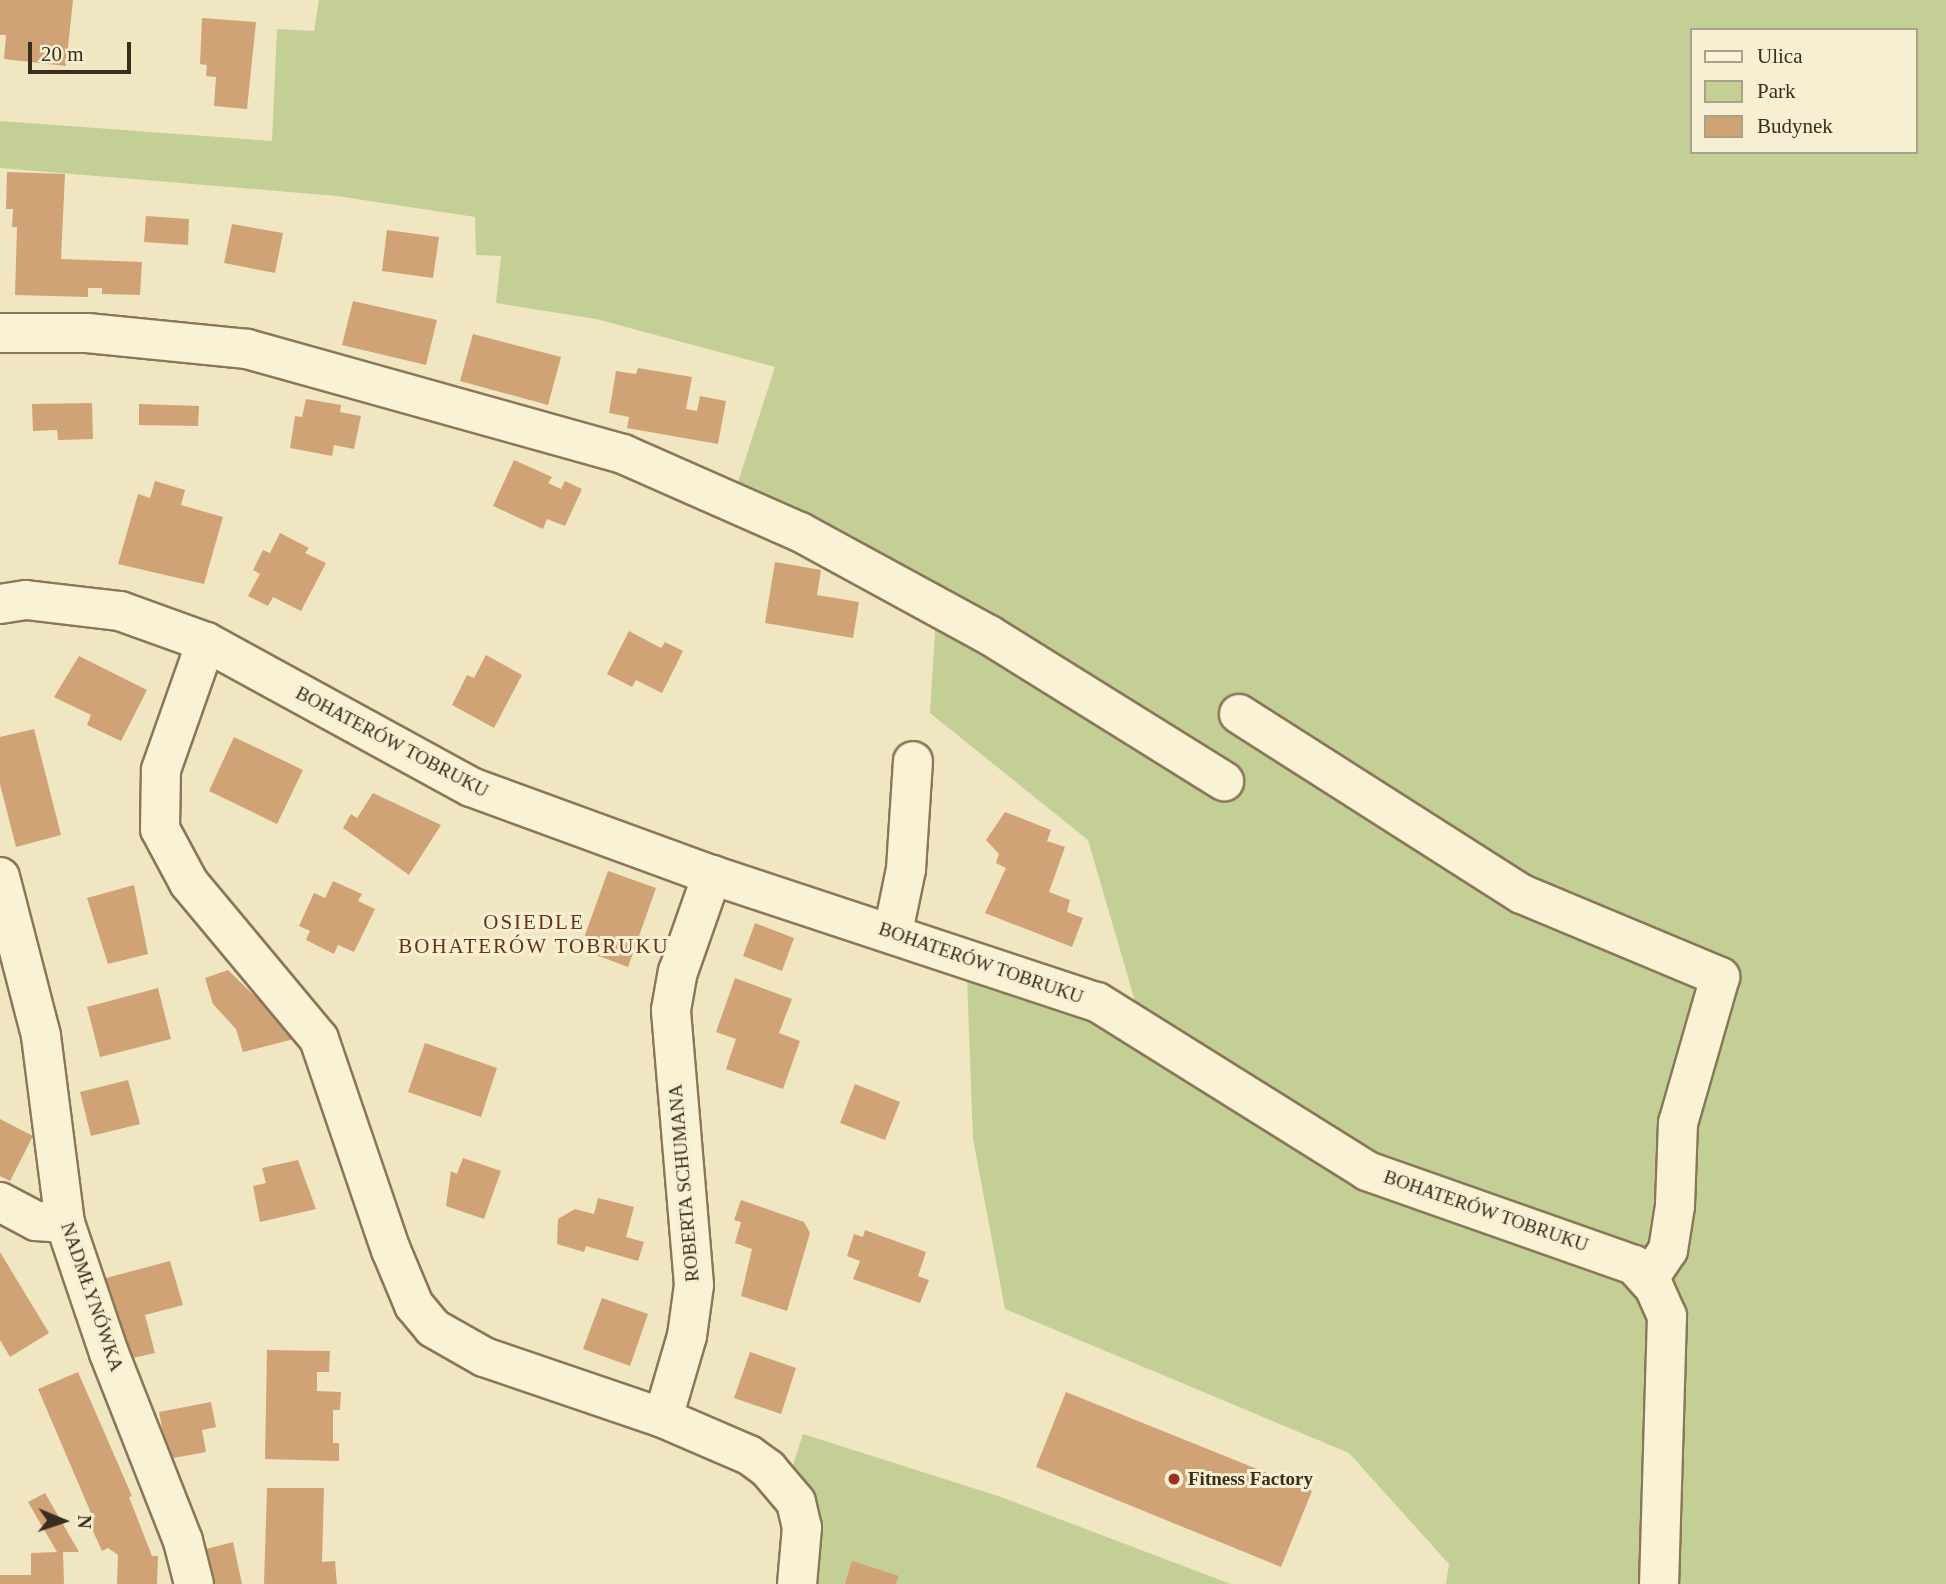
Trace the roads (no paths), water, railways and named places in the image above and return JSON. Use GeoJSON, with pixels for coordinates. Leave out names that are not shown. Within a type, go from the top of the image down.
{"type":"FeatureCollection","features":[{"type":"Feature","properties":{"kind":"street"},"geometry":{"type":"LineString","coordinates":[[0,333],[87,333],[247,349],[623,454],[800,532],[989,635],[1224,781]]}},
{"type":"Feature","properties":{"kind":"street","name":"BOHATERÓW TOBRUKU"},"geometry":{"type":"LineString","coordinates":[[0,604],[26,600],[120,611],[206,642],[471,788],[712,875],[893,932],[956,957],[1097,1002],[1367,1171],[1601,1250],[1634,1265],[1648,1280],[1667,1316],[1659,1584]]}},
{"type":"Feature","properties":{"kind":"street"},"geometry":{"type":"LineString","coordinates":[[206,642],[161,770],[160,829],[189,883],[319,1039],[391,1250],[414,1305],[433,1328],[484,1357],[663,1418],[749,1455],[781,1482],[796,1502],[802,1527],[797,1584]]}},
{"type":"Feature","properties":{"kind":"street"},"geometry":{"type":"LineString","coordinates":[[1239,714],[1522,894],[1720,977],[1678,1123],[1675,1206],[1668,1250],[1648,1280]]}},
{"type":"Feature","properties":{"kind":"street"},"geometry":{"type":"LineString","coordinates":[[893,932],[906,869],[913,761]]}},
{"type":"Feature","properties":{"kind":"street","name":"ROBERTA SCHUMANA"},"geometry":{"type":"LineString","coordinates":[[663,1418],[687,1335],[694,1285],[671,1010],[678,972],[712,875]]}},
{"type":"Feature","properties":{"kind":"street","name":"NADMŁYNÓWKA"},"geometry":{"type":"LineString","coordinates":[[0,877],[41,1036],[65,1223],[109,1353],[183,1541],[194,1584]]}},
{"type":"Feature","properties":{"kind":"street"},"geometry":{"type":"LineString","coordinates":[[0,1202],[36,1221],[65,1223]]}},
{"type":"Feature","properties":{"kind":"place","name":"Fitness Factory"},"geometry":{"type":"Point","coordinates":[1174,1479]}},
{"type":"Feature","properties":{"kind":"district","name":"OSIEDLE BOHATERÓW TOBRUKU"},"geometry":{"type":"Point","coordinates":[534,934]}}]}
